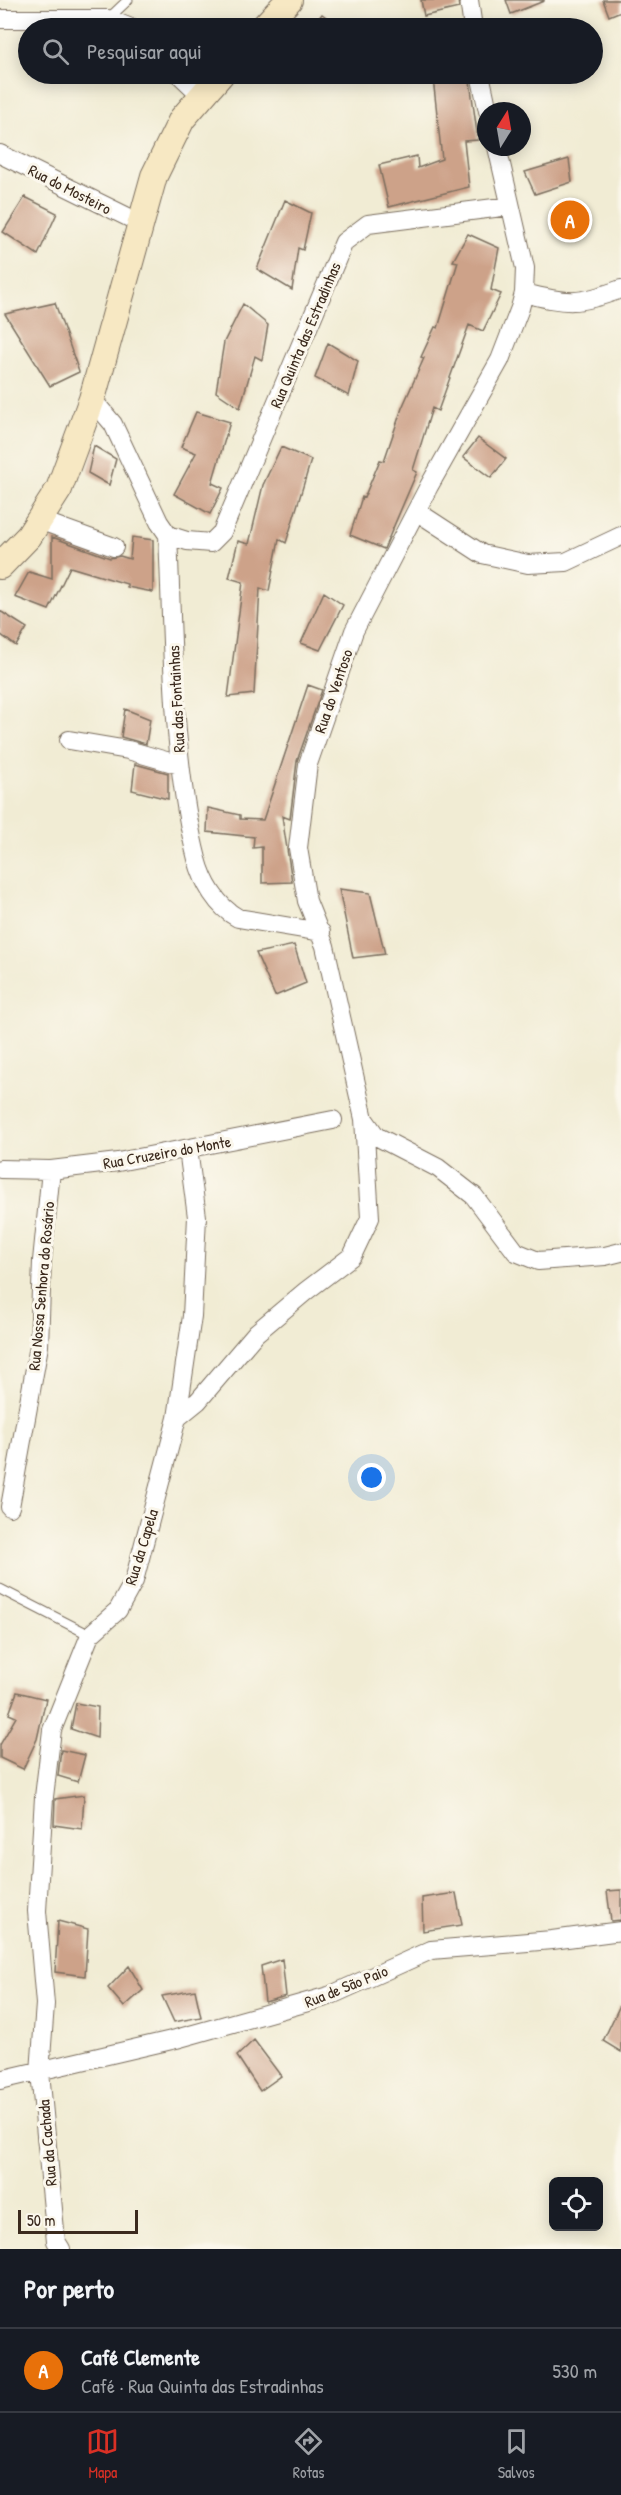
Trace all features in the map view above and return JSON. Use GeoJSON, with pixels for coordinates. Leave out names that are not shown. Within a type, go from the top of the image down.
{"type":"FeatureCollection","features":[{"type":"Feature","properties":{"kind":"main road"},"geometry":{"type":"LineString","coordinates":[[0,566],[29,536],[59,489],[92,399],[154,176],[182,119],[211,84]]}},
{"type":"Feature","properties":{"kind":"street"},"geometry":{"type":"LineString","coordinates":[[469,0],[472,18]]}},
{"type":"Feature","properties":{"kind":"street"},"geometry":{"type":"LineString","coordinates":[[0,19],[18,19]]}},
{"type":"Feature","properties":{"kind":"street"},"geometry":{"type":"LineString","coordinates":[[190,84],[201,94]]}},
{"type":"Feature","properties":{"kind":"street"},"geometry":{"type":"LineString","coordinates":[[482,84],[486,102]]}},
{"type":"Feature","properties":{"kind":"street","name":"Rua do Mosteiro"},"geometry":{"type":"LineString","coordinates":[[0,154],[140,223]]}},
{"type":"Feature","properties":{"kind":"street"},"geometry":{"type":"LineString","coordinates":[[499,156],[525,268],[524,293],[561,303],[590,300],[621,289]]}},
{"type":"Feature","properties":{"kind":"street","name":"Rua Quinta das Estradinhas"},"geometry":{"type":"LineString","coordinates":[[168,535],[187,541],[211,543],[222,532],[344,242],[368,224],[510,206]]}},
{"type":"Feature","properties":{"kind":"street","name":"Rua do Ventoso"},"geometry":{"type":"LineString","coordinates":[[364,1119],[321,932],[307,901],[298,848],[308,764],[354,631],[416,511],[500,360],[524,293]]}},
{"type":"Feature","properties":{"kind":"street","name":"Rua das Fontainhas"},"geometry":{"type":"LineString","coordinates":[[92,399],[113,424],[159,522],[168,535],[180,765],[197,861],[212,894],[226,911],[238,918],[321,932]]}},
{"type":"Feature","properties":{"kind":"street"},"geometry":{"type":"LineString","coordinates":[[416,511],[482,554],[528,564],[566,562],[621,536]]}},
{"type":"Feature","properties":{"kind":"street"},"geometry":{"type":"LineString","coordinates":[[39,520],[114,547]]}},
{"type":"Feature","properties":{"kind":"street"},"geometry":{"type":"LineString","coordinates":[[69,740],[128,750],[180,765]]}},
{"type":"Feature","properties":{"kind":"street"},"geometry":{"type":"LineString","coordinates":[[364,1119],[376,1136],[438,1168],[474,1196],[516,1252],[538,1261],[605,1256],[621,1252]]}},
{"type":"Feature","properties":{"kind":"street"},"geometry":{"type":"LineString","coordinates":[[177,1418],[198,1401],[256,1333],[352,1256],[370,1218],[364,1119]]}},
{"type":"Feature","properties":{"kind":"street","name":"Rua Cruzeiro do Monte"},"geometry":{"type":"LineString","coordinates":[[0,1168],[51,1170],[118,1162],[333,1120]]}},
{"type":"Feature","properties":{"kind":"street","name":"Rua da Capela"},"geometry":{"type":"LineString","coordinates":[[40,2072],[45,2004],[37,1911],[44,1797],[52,1730],[90,1635],[118,1610],[134,1581],[177,1418],[192,1317],[196,1228],[188,1149]]}},
{"type":"Feature","properties":{"kind":"street","name":"Rua Nossa Senhora do Rosário"},"geometry":{"type":"LineString","coordinates":[[10,1507],[39,1346],[42,1261],[51,1170]]}},
{"type":"Feature","properties":{"kind":"street","name":"Rua de São Paio"},"geometry":{"type":"LineString","coordinates":[[0,2080],[176,2039],[329,1996],[431,1950],[552,1940],[621,1931]]}},
{"type":"Feature","properties":{"kind":"street","name":"Rua da Cachada"},"geometry":{"type":"LineString","coordinates":[[40,2072],[56,2241],[61,2249]]}},
{"type":"Feature","properties":{"kind":"lane"},"geometry":{"type":"LineString","coordinates":[[109,18],[128,0]]}},
{"type":"Feature","properties":{"kind":"lane"},"geometry":{"type":"LineString","coordinates":[[0,1589],[90,1635]]}},
{"type":"Feature","properties":{"kind":"building"},"geometry":{"type":"Polygon","coordinates":[[[421,0],[458,0],[459,8],[424,16],[421,0]]]}},
{"type":"Feature","properties":{"kind":"building"},"geometry":{"type":"Polygon","coordinates":[[[506,0],[544,0],[544,1],[511,14],[506,0]]]}},
{"type":"Feature","properties":{"kind":"building"},"geometry":{"type":"Polygon","coordinates":[[[603,0],[621,0],[621,11],[609,16],[603,0]]]}},
{"type":"Feature","properties":{"kind":"building"},"geometry":{"type":"Polygon","coordinates":[[[434,84],[470,84],[477,140],[464,141],[469,187],[389,207],[379,165],[417,156],[418,168],[442,159],[434,84]]]}},
{"type":"Feature","properties":{"kind":"building"},"geometry":{"type":"Polygon","coordinates":[[[569,159],[572,182],[535,194],[525,172],[569,159]]]}},
{"type":"Feature","properties":{"kind":"building"},"geometry":{"type":"Polygon","coordinates":[[[25,197],[57,213],[38,255],[3,232],[25,197]]]}},
{"type":"Feature","properties":{"kind":"building"},"geometry":{"type":"Polygon","coordinates":[[[285,200],[311,213],[303,250],[298,248],[292,290],[257,269],[285,200]]]}},
{"type":"Feature","properties":{"kind":"building"},"geometry":{"type":"Polygon","coordinates":[[[468,234],[499,248],[491,290],[501,294],[483,331],[469,325],[438,411],[432,408],[413,470],[417,472],[384,549],[350,535],[362,497],[364,498],[380,460],[384,461],[402,408],[424,358],[421,357],[435,327],[438,328],[458,262],[453,261],[468,234]]]}},
{"type":"Feature","properties":{"kind":"building"},"geometry":{"type":"Polygon","coordinates":[[[55,303],[79,372],[50,386],[5,314],[55,303]]]}},
{"type":"Feature","properties":{"kind":"building"},"geometry":{"type":"Polygon","coordinates":[[[243,304],[268,325],[262,360],[255,356],[240,408],[216,392],[224,342],[243,304]]]}},
{"type":"Feature","properties":{"kind":"building"},"geometry":{"type":"Polygon","coordinates":[[[328,343],[358,361],[349,396],[315,378],[328,343]]]}},
{"type":"Feature","properties":{"kind":"building"},"geometry":{"type":"Polygon","coordinates":[[[196,412],[230,422],[212,483],[223,488],[210,514],[174,494],[196,453],[181,447],[196,412]]]}},
{"type":"Feature","properties":{"kind":"building"},"geometry":{"type":"Polygon","coordinates":[[[478,438],[506,459],[491,478],[463,457],[478,438]]]}},
{"type":"Feature","properties":{"kind":"building"},"geometry":{"type":"Polygon","coordinates":[[[94,446],[116,459],[109,485],[88,473],[94,446]]]}},
{"type":"Feature","properties":{"kind":"building"},"geometry":{"type":"Polygon","coordinates":[[[281,447],[311,460],[286,543],[279,539],[269,591],[260,588],[254,694],[228,697],[243,582],[229,578],[238,541],[249,544],[263,485],[281,447]]]}},
{"type":"Feature","properties":{"kind":"building"},"geometry":{"type":"Polygon","coordinates":[[[52,537],[110,558],[120,556],[130,559],[132,537],[153,540],[153,592],[127,587],[127,584],[70,567],[49,610],[15,597],[29,572],[52,579],[52,537]]]}},
{"type":"Feature","properties":{"kind":"building"},"geometry":{"type":"Polygon","coordinates":[[[324,592],[343,605],[320,650],[301,643],[324,592]]]}},
{"type":"Feature","properties":{"kind":"building"},"geometry":{"type":"Polygon","coordinates":[[[0,611],[27,628],[16,646],[0,634],[0,611]]]}},
{"type":"Feature","properties":{"kind":"building"},"geometry":{"type":"Polygon","coordinates":[[[308,685],[322,690],[297,761],[290,819],[282,816],[292,882],[262,883],[262,847],[253,848],[254,837],[207,832],[208,808],[240,815],[240,819],[263,820],[308,685]]]}},
{"type":"Feature","properties":{"kind":"building"},"geometry":{"type":"Polygon","coordinates":[[[125,709],[150,719],[146,744],[121,737],[125,709]]]}},
{"type":"Feature","properties":{"kind":"building"},"geometry":{"type":"Polygon","coordinates":[[[135,764],[168,773],[168,799],[132,790],[135,764]]]}},
{"type":"Feature","properties":{"kind":"building"},"geometry":{"type":"Polygon","coordinates":[[[339,889],[370,893],[385,954],[353,958],[339,889]]]}},
{"type":"Feature","properties":{"kind":"building"},"geometry":{"type":"Polygon","coordinates":[[[294,945],[306,983],[275,996],[256,953],[294,945]]]}},
{"type":"Feature","properties":{"kind":"building"},"geometry":{"type":"Polygon","coordinates":[[[17,1692],[46,1699],[37,1739],[23,1769],[0,1758],[0,1745],[16,1717],[9,1714],[17,1692]]]}},
{"type":"Feature","properties":{"kind":"building"},"geometry":{"type":"Polygon","coordinates":[[[76,1703],[98,1707],[97,1738],[71,1729],[76,1703]]]}},
{"type":"Feature","properties":{"kind":"building"},"geometry":{"type":"Polygon","coordinates":[[[61,1750],[85,1755],[78,1782],[58,1776],[61,1750]]]}},
{"type":"Feature","properties":{"kind":"building"},"geometry":{"type":"Polygon","coordinates":[[[84,1795],[82,1829],[54,1825],[55,1799],[84,1795]]]}},
{"type":"Feature","properties":{"kind":"building"},"geometry":{"type":"Polygon","coordinates":[[[621,1890],[621,1920],[611,1921],[607,1891],[621,1890]]]}},
{"type":"Feature","properties":{"kind":"building"},"geometry":{"type":"Polygon","coordinates":[[[456,1893],[462,1925],[423,1931],[422,1898],[456,1893]]]}},
{"type":"Feature","properties":{"kind":"building"},"geometry":{"type":"Polygon","coordinates":[[[58,1921],[88,1929],[85,1976],[55,1972],[58,1921]]]}},
{"type":"Feature","properties":{"kind":"building"},"geometry":{"type":"Polygon","coordinates":[[[282,1959],[286,1996],[265,2002],[261,1966],[282,1959]]]}},
{"type":"Feature","properties":{"kind":"building"},"geometry":{"type":"Polygon","coordinates":[[[129,1966],[143,1990],[124,2007],[108,1988],[129,1966]]]}},
{"type":"Feature","properties":{"kind":"building"},"geometry":{"type":"Polygon","coordinates":[[[195,1990],[201,2017],[174,2022],[162,1996],[195,1990]]]}},
{"type":"Feature","properties":{"kind":"building"},"geometry":{"type":"Polygon","coordinates":[[[621,2003],[621,2052],[603,2041],[621,2003]]]}},
{"type":"Feature","properties":{"kind":"building"},"geometry":{"type":"Polygon","coordinates":[[[254,2040],[281,2076],[260,2091],[237,2056],[254,2040]]]}},
{"type":"Feature","properties":{"kind":"place","name":"Café Clemente"},"geometry":{"type":"Point","coordinates":[570,220]}}]}
